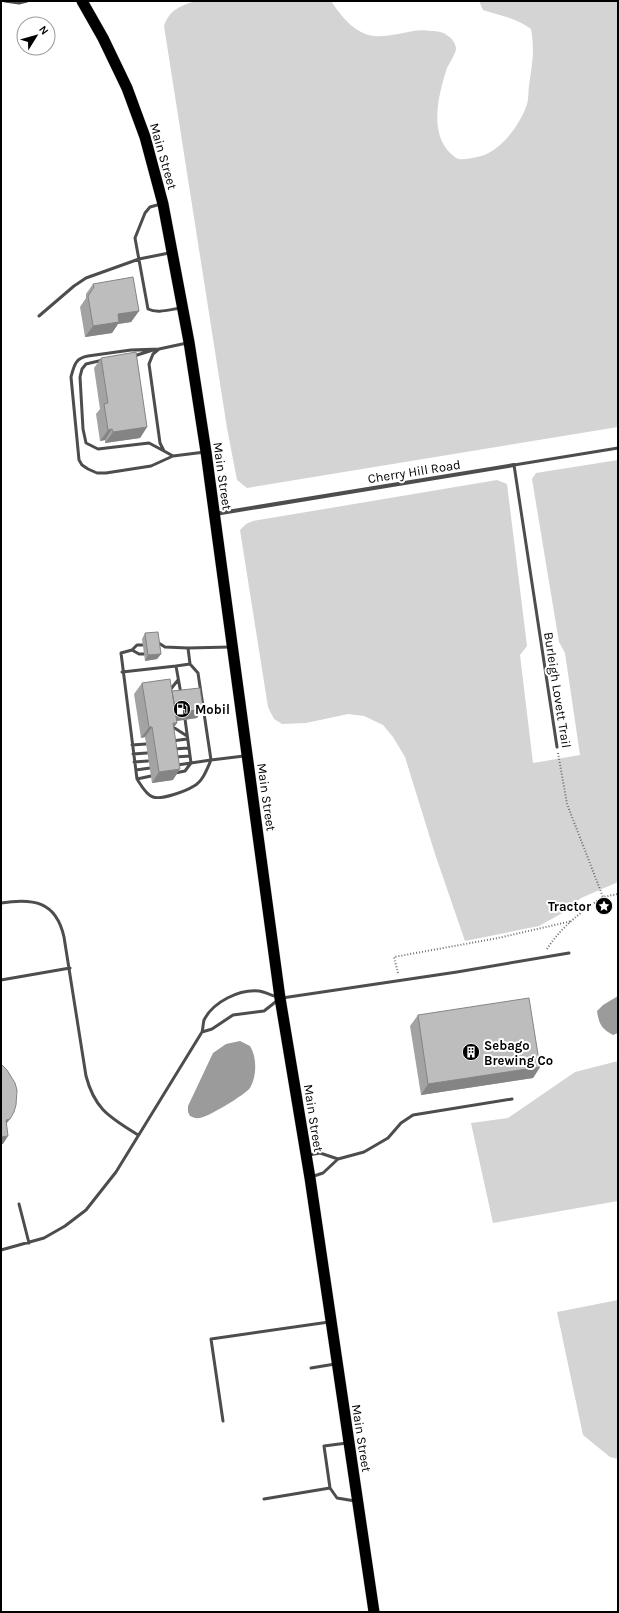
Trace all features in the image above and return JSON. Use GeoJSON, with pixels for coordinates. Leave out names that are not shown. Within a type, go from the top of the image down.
{"type":"FeatureCollection","features":[{"type":"Feature","properties":{"kind":"highway","name":"Main Street"},"geometry":{"type":"LineString","coordinates":[[82,1],[103,38],[127,88],[145,137],[163,204],[183,307],[206,452],[280,998],[310,1178],[374,1612]]}},
{"type":"Feature","properties":{"kind":"street","name":"Cherry Hill Road"},"geometry":{"type":"LineString","coordinates":[[214,514],[514,465]]}},
{"type":"Feature","properties":{"kind":"lane"},"geometry":{"type":"LineString","coordinates":[[4,1],[19,3],[27,1]]}},
{"type":"Feature","properties":{"kind":"lane"},"geometry":{"type":"LineString","coordinates":[[163,204],[150,207],[145,213],[135,238],[148,309],[152,311],[159,311],[183,307]]}},
{"type":"Feature","properties":{"kind":"lane"},"geometry":{"type":"LineString","coordinates":[[39,316],[74,286],[86,278],[139,259],[173,252]]}},
{"type":"Feature","properties":{"kind":"lane"},"geometry":{"type":"LineString","coordinates":[[131,356],[189,342]]}},
{"type":"Feature","properties":{"kind":"lane"},"geometry":{"type":"LineString","coordinates":[[159,349],[153,354],[149,364],[160,443],[164,451]]}},
{"type":"Feature","properties":{"kind":"lane"},"geometry":{"type":"LineString","coordinates":[[159,349],[131,350],[81,357],[76,361],[71,377],[79,460],[82,465],[88,469],[97,473],[106,473],[152,466],[173,456],[206,452]]}},
{"type":"Feature","properties":{"kind":"lane"},"geometry":{"type":"LineString","coordinates":[[104,360],[89,363],[84,366],[81,372],[83,428],[86,443],[98,449],[149,443],[173,456]]}},
{"type":"Feature","properties":{"kind":"lane","name":"Cherry Hill Road"},"geometry":{"type":"LineString","coordinates":[[514,465],[618,448]]}},
{"type":"Feature","properties":{"kind":"lane","name":"Burleigh Lovett Trail"},"geometry":{"type":"LineString","coordinates":[[514,465],[557,747]]}},
{"type":"Feature","properties":{"kind":"lane"},"geometry":{"type":"LineString","coordinates":[[155,642],[158,642],[165,647],[232,647]]}},
{"type":"Feature","properties":{"kind":"lane"},"geometry":{"type":"LineString","coordinates":[[142,645],[137,645],[132,650],[120,653],[122,672],[137,779],[152,797],[162,798],[195,786],[206,774],[211,760],[198,674],[190,664],[188,648]]}},
{"type":"Feature","properties":{"kind":"lane"},"geometry":{"type":"LineString","coordinates":[[159,652],[165,647]]}},
{"type":"Feature","properties":{"kind":"lane"},"geometry":{"type":"LineString","coordinates":[[132,650],[139,654],[144,654]]}},
{"type":"Feature","properties":{"kind":"lane"},"geometry":{"type":"LineString","coordinates":[[122,672],[190,664]]}},
{"type":"Feature","properties":{"kind":"lane"},"geometry":{"type":"LineString","coordinates":[[176,666],[181,698]]}},
{"type":"Feature","properties":{"kind":"lane"},"geometry":{"type":"LineString","coordinates":[[169,691],[178,680]]}},
{"type":"Feature","properties":{"kind":"lane"},"geometry":{"type":"LineString","coordinates":[[172,773],[185,772],[191,763],[185,719]]}},
{"type":"Feature","properties":{"kind":"lane"},"geometry":{"type":"LineString","coordinates":[[172,721],[173,727],[187,737]]}},
{"type":"Feature","properties":{"kind":"lane"},"geometry":{"type":"LineString","coordinates":[[166,741],[187,737]]}},
{"type":"Feature","properties":{"kind":"lane"},"geometry":{"type":"LineString","coordinates":[[132,745],[146,744]]}},
{"type":"Feature","properties":{"kind":"lane"},"geometry":{"type":"LineString","coordinates":[[168,750],[188,748]]}},
{"type":"Feature","properties":{"kind":"lane"},"geometry":{"type":"LineString","coordinates":[[133,754],[147,753]]}},
{"type":"Feature","properties":{"kind":"lane"},"geometry":{"type":"LineString","coordinates":[[169,758],[190,756]]}},
{"type":"Feature","properties":{"kind":"lane"},"geometry":{"type":"LineString","coordinates":[[170,765],[247,756]]}},
{"type":"Feature","properties":{"kind":"lane"},"geometry":{"type":"LineString","coordinates":[[134,762],[148,761]]}},
{"type":"Feature","properties":{"kind":"lane"},"geometry":{"type":"LineString","coordinates":[[136,770],[150,768]]}},
{"type":"Feature","properties":{"kind":"lane"},"geometry":{"type":"LineString","coordinates":[[137,779],[151,776]]}},
{"type":"Feature","properties":{"kind":"lane"},"geometry":{"type":"LineString","coordinates":[[1,903],[16,901],[34,902],[41,904],[54,913],[62,927],[70,968],[86,1076],[92,1096],[103,1111],[138,1135]]}},
{"type":"Feature","properties":{"kind":"lane"},"geometry":{"type":"LineString","coordinates":[[1,1250],[29,1243],[57,1232],[86,1210],[116,1172],[202,1032],[204,1021],[224,999],[234,994],[243,992],[260,991],[280,998],[457,972],[569,953]]}},
{"type":"Feature","properties":{"kind":"lane"},"geometry":{"type":"LineString","coordinates":[[1,980],[70,968]]}},
{"type":"Feature","properties":{"kind":"lane"},"geometry":{"type":"LineString","coordinates":[[202,1032],[212,1029],[233,1016],[264,1011],[280,998]]}},
{"type":"Feature","properties":{"kind":"lane"},"geometry":{"type":"LineString","coordinates":[[306,1156],[320,1153],[338,1159],[356,1156],[369,1150],[392,1135],[401,1123],[413,1115],[512,1099]]}},
{"type":"Feature","properties":{"kind":"lane"},"geometry":{"type":"LineString","coordinates":[[310,1178],[323,1173],[338,1159]]}},
{"type":"Feature","properties":{"kind":"lane"},"geometry":{"type":"LineString","coordinates":[[18,1204],[29,1243]]}},
{"type":"Feature","properties":{"kind":"lane"},"geometry":{"type":"LineString","coordinates":[[223,1421],[211,1339],[331,1322]]}},
{"type":"Feature","properties":{"kind":"lane"},"geometry":{"type":"LineString","coordinates":[[311,1368],[337,1364]]}},
{"type":"Feature","properties":{"kind":"lane"},"geometry":{"type":"LineString","coordinates":[[349,1443],[324,1446],[330,1488],[337,1498],[358,1502]]}},
{"type":"Feature","properties":{"kind":"lane"},"geometry":{"type":"LineString","coordinates":[[264,1499],[330,1488]]}},
{"type":"Feature","properties":{"kind":"path","name":"Burleigh Lovett Trail"},"geometry":{"type":"LineString","coordinates":[[557,747],[567,804],[603,897]]}},
{"type":"Feature","properties":{"kind":"path"},"geometry":{"type":"LineString","coordinates":[[545,958],[546,951],[551,943],[572,921],[603,897],[618,894]]}},
{"type":"Feature","properties":{"kind":"path"},"geometry":{"type":"LineString","coordinates":[[398,973],[394,957],[498,938],[572,921]]}},
{"type":"Feature","properties":{"kind":"shaded area"},"geometry":{"type":"Polygon","coordinates":[[[195,1],[331,1],[339,13],[349,23],[367,35],[383,36],[422,30],[444,34],[452,40],[456,49],[447,68],[438,104],[438,128],[441,139],[447,150],[456,158],[463,159],[485,155],[493,151],[513,130],[527,105],[532,64],[533,44],[531,29],[514,20],[483,10],[479,1],[618,1],[618,427],[247,488],[237,480],[227,428],[164,26],[166,20],[172,12],[195,1]]]}},
{"type":"Feature","properties":{"kind":"shaded area"},"geometry":{"type":"Polygon","coordinates":[[[618,460],[618,882],[581,898],[566,911],[539,926],[465,941],[435,854],[405,757],[393,737],[383,725],[364,716],[348,714],[306,723],[282,724],[274,719],[268,707],[240,530],[246,524],[253,521],[497,480],[507,484],[527,646],[520,655],[533,763],[580,755],[565,653],[559,642],[532,479],[536,473],[618,460]]]}},
{"type":"Feature","properties":{"kind":"shaded area"},"geometry":{"type":"Polygon","coordinates":[[[618,996],[618,1033],[613,1035],[606,1031],[602,1026],[597,1011],[603,1005],[618,996]]]}},
{"type":"Feature","properties":{"kind":"shaded area"},"geometry":{"type":"Polygon","coordinates":[[[240,1041],[250,1046],[254,1056],[255,1072],[250,1088],[234,1100],[210,1114],[198,1118],[190,1116],[188,1106],[213,1053],[226,1044],[240,1041]]]}},
{"type":"Feature","properties":{"kind":"shaded area"},"geometry":{"type":"Polygon","coordinates":[[[618,1061],[618,1201],[493,1223],[471,1123],[508,1118],[575,1072],[618,1061]]]}},
{"type":"Feature","properties":{"kind":"shaded area"},"geometry":{"type":"Polygon","coordinates":[[[618,1300],[618,1459],[610,1457],[583,1435],[557,1312],[618,1300]]]}},
{"type":"Feature","properties":{"kind":"building"},"geometry":{"type":"Polygon","coordinates":[[[133,277],[139,311],[118,314],[119,322],[93,326],[88,296],[94,287],[93,284],[133,277]]]}},
{"type":"Feature","properties":{"kind":"building"},"geometry":{"type":"Polygon","coordinates":[[[136,352],[147,427],[113,432],[112,429],[108,430],[104,404],[108,403],[101,358],[136,352]]]}},
{"type":"Feature","properties":{"kind":"building"},"geometry":{"type":"Polygon","coordinates":[[[158,632],[161,654],[148,655],[145,633],[158,632]]]}},
{"type":"Feature","properties":{"kind":"building"},"geometry":{"type":"Polygon","coordinates":[[[170,679],[177,723],[173,723],[180,769],[159,772],[152,727],[149,727],[142,683],[170,679]]]}},
{"type":"Feature","properties":{"kind":"building"},"geometry":{"type":"Polygon","coordinates":[[[200,688],[203,709],[176,713],[172,691],[200,688]]]}},
{"type":"Feature","properties":{"kind":"building","name":"Sebago Brewing Co"},"geometry":{"type":"Polygon","coordinates":[[[529,998],[540,1067],[428,1084],[418,1015],[529,998]]]}},
{"type":"Feature","properties":{"kind":"building"},"geometry":{"type":"Polygon","coordinates":[[[1,1065],[7,1070],[15,1083],[17,1090],[14,1112],[10,1119],[6,1120],[8,1136],[1,1137],[1,1065]]]}},
{"type":"Feature","properties":{"kind":"place","name":"Mobil"},"geometry":{"type":"Point","coordinates":[182,709]}},
{"type":"Feature","properties":{"kind":"place","name":"Tractor"},"geometry":{"type":"Point","coordinates":[604,906]}},
{"type":"Feature","properties":{"kind":"place","name":"Sebago Brewing Co"},"geometry":{"type":"Point","coordinates":[471,1052]}}]}
